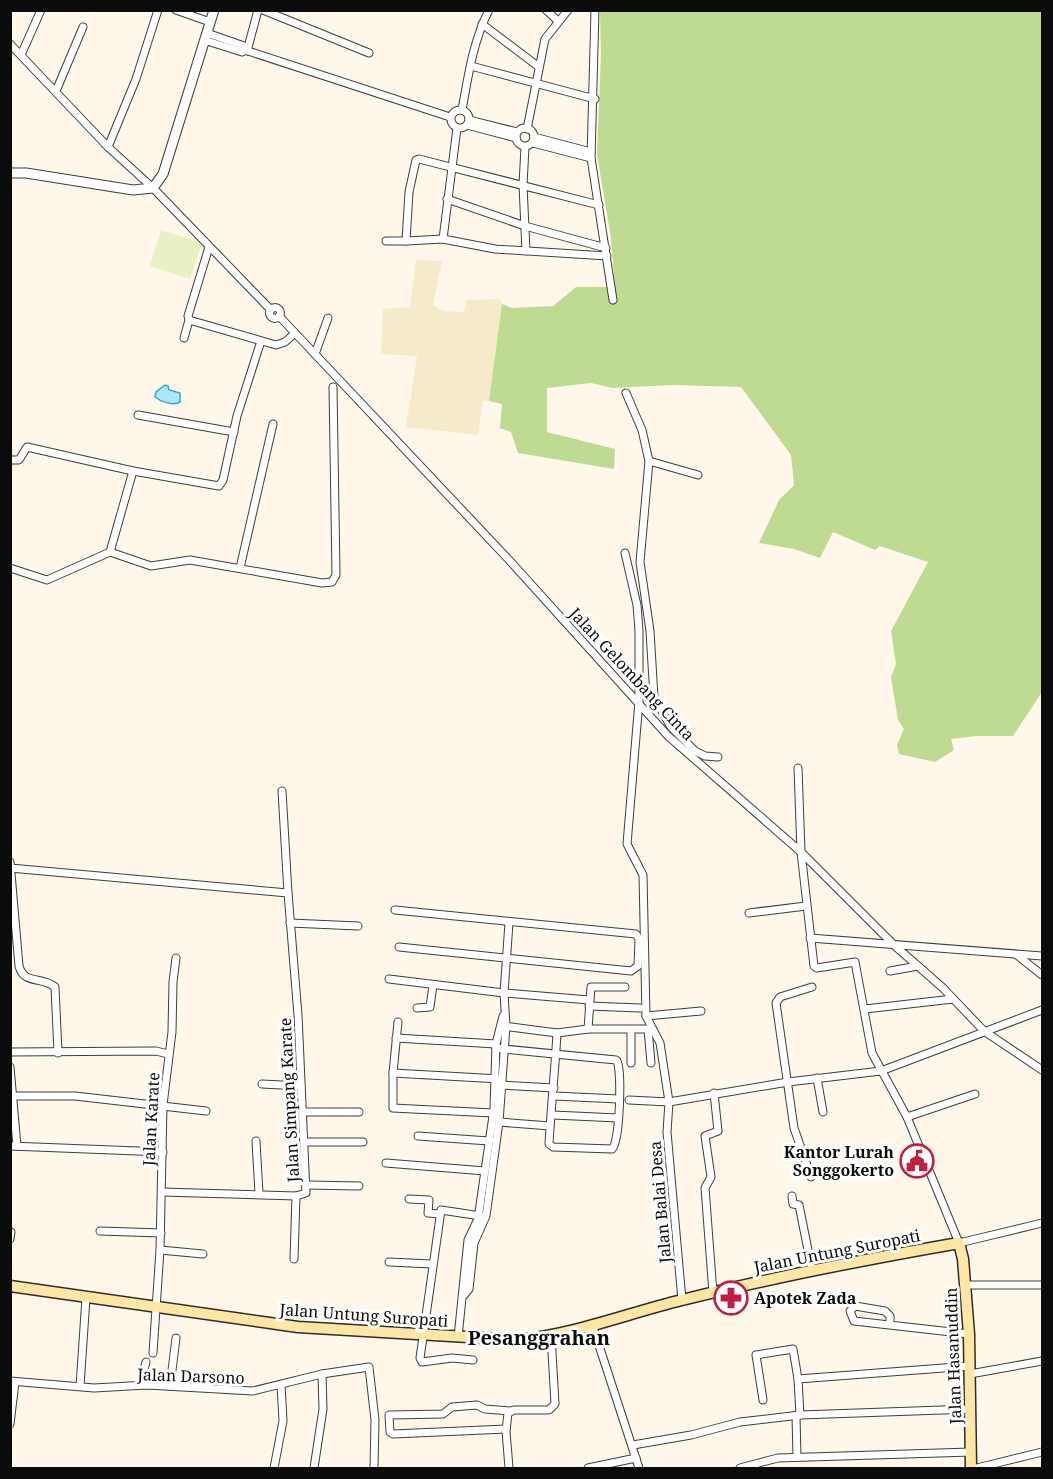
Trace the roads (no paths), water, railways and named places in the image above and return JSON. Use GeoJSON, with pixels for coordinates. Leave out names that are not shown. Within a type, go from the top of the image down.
{"type":"FeatureCollection","features":[{"type":"Feature","properties":{"kind":"main road","name":"Jalan Untung Suropati"},"geometry":{"type":"LineString","coordinates":[[10,1286],[298,1326],[518,1340],[551,1335],[682,1300],[812,1270],[960,1243]]}},
{"type":"Feature","properties":{"kind":"main road","name":"Jalan Hasanuddin"},"geometry":{"type":"LineString","coordinates":[[960,1243],[969,1334],[971,1468]]}},
{"type":"Feature","properties":{"kind":"street"},"geometry":{"type":"LineString","coordinates":[[21,55],[41,10]]}},
{"type":"Feature","properties":{"kind":"street"},"geometry":{"type":"LineString","coordinates":[[108,147],[136,79],[158,10]]}},
{"type":"Feature","properties":{"kind":"street"},"geometry":{"type":"LineString","coordinates":[[176,10],[210,22]]}},
{"type":"Feature","properties":{"kind":"street"},"geometry":{"type":"LineString","coordinates":[[10,173],[26,173],[133,190],[153,188],[163,174],[214,10]]}},
{"type":"Feature","properties":{"kind":"street"},"geometry":{"type":"LineString","coordinates":[[246,51],[258,10]]}},
{"type":"Feature","properties":{"kind":"street"},"geometry":{"type":"LineString","coordinates":[[468,123],[462,110],[482,24],[489,10]]}},
{"type":"Feature","properties":{"kind":"street"},"geometry":{"type":"LineString","coordinates":[[546,10],[558,21]]}},
{"type":"Feature","properties":{"kind":"street"},"geometry":{"type":"LineString","coordinates":[[533,140],[528,129],[545,39],[568,10]]}},
{"type":"Feature","properties":{"kind":"street"},"geometry":{"type":"LineString","coordinates":[[595,10],[595,99],[591,155],[613,300]]}},
{"type":"Feature","properties":{"kind":"street"},"geometry":{"type":"LineString","coordinates":[[267,11],[369,53]]}},
{"type":"Feature","properties":{"kind":"street"},"geometry":{"type":"LineString","coordinates":[[482,24],[539,67]]}},
{"type":"Feature","properties":{"kind":"street"},"geometry":{"type":"LineString","coordinates":[[56,91],[83,27]]}},
{"type":"Feature","properties":{"kind":"street"},"geometry":{"type":"LineString","coordinates":[[205,37],[242,52],[246,51],[450,117]]}},
{"type":"Feature","properties":{"kind":"street"},"geometry":{"type":"LineString","coordinates":[[10,44],[108,147],[153,188],[209,247],[188,316],[184,338]]}},
{"type":"Feature","properties":{"kind":"street"},"geometry":{"type":"LineString","coordinates":[[471,66],[595,99]]}},
{"type":"Feature","properties":{"kind":"street"},"geometry":{"type":"LineString","coordinates":[[457,128],[451,123],[450,117],[453,112],[462,110]]}},
{"type":"Feature","properties":{"kind":"street"},"geometry":{"type":"LineString","coordinates":[[457,128],[468,123],[516,135],[528,129]]}},
{"type":"Feature","properties":{"kind":"street"},"geometry":{"type":"LineString","coordinates":[[443,239],[457,128]]}},
{"type":"Feature","properties":{"kind":"street"},"geometry":{"type":"LineString","coordinates":[[516,135],[518,143],[525,147]]}},
{"type":"Feature","properties":{"kind":"street"},"geometry":{"type":"LineString","coordinates":[[533,140],[591,155]]}},
{"type":"Feature","properties":{"kind":"street"},"geometry":{"type":"LineString","coordinates":[[526,251],[523,185],[525,147],[533,140]]}},
{"type":"Feature","properties":{"kind":"street"},"geometry":{"type":"LineString","coordinates":[[406,241],[409,192],[416,160],[419,159],[451,165],[599,205]]}},
{"type":"Feature","properties":{"kind":"street"},"geometry":{"type":"LineString","coordinates":[[447,199],[525,226],[606,248]]}},
{"type":"Feature","properties":{"kind":"street"},"geometry":{"type":"LineString","coordinates":[[386,241],[443,239],[495,249],[596,258],[607,256]]}},
{"type":"Feature","properties":{"kind":"street","name":"Jalan Gelombang Cinta"},"geometry":{"type":"LineString","coordinates":[[209,247],[271,310],[271,317],[279,316],[315,354],[639,701],[672,740],[801,852],[984,1031],[1042,1070]]}},
{"type":"Feature","properties":{"kind":"street"},"geometry":{"type":"LineString","coordinates":[[315,354],[328,318]]}},
{"type":"Feature","properties":{"kind":"street"},"geometry":{"type":"LineString","coordinates":[[189,320],[261,341],[280,344],[294,334]]}},
{"type":"Feature","properties":{"kind":"street"},"geometry":{"type":"LineString","coordinates":[[10,460],[20,460],[27,447],[133,471],[219,486],[223,480],[234,432],[261,341]]}},
{"type":"Feature","properties":{"kind":"street"},"geometry":{"type":"LineString","coordinates":[[10,568],[47,580],[110,552],[151,566],[190,560],[329,583],[335,578],[333,387]]}},
{"type":"Feature","properties":{"kind":"street"},"geometry":{"type":"LineString","coordinates":[[626,393],[642,430],[648,461],[640,562],[650,631],[654,697],[671,727],[695,752],[718,757]]}},
{"type":"Feature","properties":{"kind":"street"},"geometry":{"type":"LineString","coordinates":[[138,415],[234,432]]}},
{"type":"Feature","properties":{"kind":"street"},"geometry":{"type":"LineString","coordinates":[[240,568],[273,424]]}},
{"type":"Feature","properties":{"kind":"street"},"geometry":{"type":"LineString","coordinates":[[648,461],[698,475]]}},
{"type":"Feature","properties":{"kind":"street"},"geometry":{"type":"LineString","coordinates":[[110,552],[133,471]]}},
{"type":"Feature","properties":{"kind":"street"},"geometry":{"type":"LineString","coordinates":[[625,553],[636,605],[639,701],[627,844],[643,875],[646,1016],[701,1011]]}},
{"type":"Feature","properties":{"kind":"street"},"geometry":{"type":"LineString","coordinates":[[798,768],[801,852],[810,938],[816,968],[855,962],[872,1053],[907,1117],[960,1243],[1042,1223]]}},
{"type":"Feature","properties":{"kind":"street","name":"Jalan Simpang Karate"},"geometry":{"type":"LineString","coordinates":[[162,1192],[296,1196],[306,1193],[282,791]]}},
{"type":"Feature","properties":{"kind":"street"},"geometry":{"type":"LineString","coordinates":[[10,862],[15,965],[26,978],[43,981],[55,987],[58,1053]]}},
{"type":"Feature","properties":{"kind":"street"},"geometry":{"type":"LineString","coordinates":[[11,868],[288,895]]}},
{"type":"Feature","properties":{"kind":"street"},"geometry":{"type":"LineString","coordinates":[[749,913],[806,906]]}},
{"type":"Feature","properties":{"kind":"street"},"geometry":{"type":"LineString","coordinates":[[395,910],[636,934],[639,939],[638,966],[631,971],[399,946]]}},
{"type":"Feature","properties":{"kind":"street"},"geometry":{"type":"LineString","coordinates":[[482,1216],[485,1171],[491,1143],[499,1122],[499,1047],[503,1026],[509,922]]}},
{"type":"Feature","properties":{"kind":"street"},"geometry":{"type":"LineString","coordinates":[[290,923],[358,926]]}},
{"type":"Feature","properties":{"kind":"street"},"geometry":{"type":"LineString","coordinates":[[810,938],[1042,956]]}},
{"type":"Feature","properties":{"kind":"street"},"geometry":{"type":"LineString","coordinates":[[1017,954],[1042,975]]}},
{"type":"Feature","properties":{"kind":"street"},"geometry":{"type":"LineString","coordinates":[[168,1054],[176,958]]}},
{"type":"Feature","properties":{"kind":"street"},"geometry":{"type":"LineString","coordinates":[[890,971],[918,966]]}},
{"type":"Feature","properties":{"kind":"street"},"geometry":{"type":"LineString","coordinates":[[389,979],[640,1008]]}},
{"type":"Feature","properties":{"kind":"street"},"geometry":{"type":"LineString","coordinates":[[417,1008],[430,1007],[433,985]]}},
{"type":"Feature","properties":{"kind":"street"},"geometry":{"type":"LineString","coordinates":[[588,1029],[591,987],[625,987]]}},
{"type":"Feature","properties":{"kind":"street"},"geometry":{"type":"LineString","coordinates":[[811,1177],[801,1142],[794,1131],[777,1000],[812,987]]}},
{"type":"Feature","properties":{"kind":"street"},"geometry":{"type":"LineString","coordinates":[[865,1009],[953,999]]}},
{"type":"Feature","properties":{"kind":"street"},"geometry":{"type":"LineString","coordinates":[[629,1100],[669,1102],[788,1082],[881,1071],[1042,1010]]}},
{"type":"Feature","properties":{"kind":"street","name":"Jalan Balai Desa"},"geometry":{"type":"LineString","coordinates":[[646,1016],[660,1043],[669,1102],[667,1132],[682,1300]]}},
{"type":"Feature","properties":{"kind":"street"},"geometry":{"type":"LineString","coordinates":[[398,1022],[393,1073],[393,1108],[493,1113]]}},
{"type":"Feature","properties":{"kind":"street"},"geometry":{"type":"LineString","coordinates":[[503,1026],[557,1033],[588,1029],[650,1031],[651,1063]]}},
{"type":"Feature","properties":{"kind":"street"},"geometry":{"type":"LineString","coordinates":[[631,1030],[631,1064]]}},
{"type":"Feature","properties":{"kind":"street"},"geometry":{"type":"LineString","coordinates":[[396,1038],[499,1047],[556,1054],[617,1061],[618,1118],[616,1145],[612,1149],[553,1148],[549,1144],[553,1115],[554,1092],[556,1054],[557,1033]]}},
{"type":"Feature","properties":{"kind":"street","name":"Jalan Karate"},"geometry":{"type":"LineString","coordinates":[[10,1052],[156,1051],[168,1054],[163,1105],[160,1250],[153,1353]]}},
{"type":"Feature","properties":{"kind":"street"},"geometry":{"type":"LineString","coordinates":[[10,1067],[14,1146],[163,1152]]}},
{"type":"Feature","properties":{"kind":"street"},"geometry":{"type":"LineString","coordinates":[[393,1073],[499,1082],[554,1092],[619,1099]]}},
{"type":"Feature","properties":{"kind":"street"},"geometry":{"type":"LineString","coordinates":[[817,1078],[823,1112]]}},
{"type":"Feature","properties":{"kind":"street"},"geometry":{"type":"LineString","coordinates":[[458,1337],[464,1296],[469,1289],[475,1237],[482,1216],[493,1113],[499,1082]]}},
{"type":"Feature","properties":{"kind":"street"},"geometry":{"type":"LineString","coordinates":[[262,1084],[301,1086]]}},
{"type":"Feature","properties":{"kind":"street"},"geometry":{"type":"LineString","coordinates":[[713,1293],[705,1188],[711,1177],[705,1136],[718,1131],[714,1093]]}},
{"type":"Feature","properties":{"kind":"street"},"geometry":{"type":"LineString","coordinates":[[907,1117],[975,1094]]}},
{"type":"Feature","properties":{"kind":"street"},"geometry":{"type":"LineString","coordinates":[[12,1096],[75,1096],[206,1112]]}},
{"type":"Feature","properties":{"kind":"street"},"geometry":{"type":"LineString","coordinates":[[302,1112],[359,1112]]}},
{"type":"Feature","properties":{"kind":"street"},"geometry":{"type":"LineString","coordinates":[[553,1115],[618,1118]]}},
{"type":"Feature","properties":{"kind":"street"},"geometry":{"type":"LineString","coordinates":[[499,1122],[550,1126]]}},
{"type":"Feature","properties":{"kind":"street"},"geometry":{"type":"LineString","coordinates":[[418,1136],[491,1143]]}},
{"type":"Feature","properties":{"kind":"street"},"geometry":{"type":"LineString","coordinates":[[256,1141],[259,1194]]}},
{"type":"Feature","properties":{"kind":"street"},"geometry":{"type":"LineString","coordinates":[[304,1142],[363,1142]]}},
{"type":"Feature","properties":{"kind":"street"},"geometry":{"type":"LineString","coordinates":[[386,1163],[485,1171]]}},
{"type":"Feature","properties":{"kind":"street"},"geometry":{"type":"LineString","coordinates":[[307,1185],[359,1186]]}},
{"type":"Feature","properties":{"kind":"street"},"geometry":{"type":"LineString","coordinates":[[294,1259],[296,1196]]}},
{"type":"Feature","properties":{"kind":"street"},"geometry":{"type":"LineString","coordinates":[[792,1196],[793,1203],[799,1205],[812,1270]]}},
{"type":"Feature","properties":{"kind":"street"},"geometry":{"type":"LineString","coordinates":[[409,1199],[429,1200],[428,1213],[440,1214]]}},
{"type":"Feature","properties":{"kind":"street"},"geometry":{"type":"LineString","coordinates":[[473,1360],[459,1358],[420,1361],[441,1210],[482,1216]]}},
{"type":"Feature","properties":{"kind":"street"},"geometry":{"type":"LineString","coordinates":[[100,1231],[160,1233]]}},
{"type":"Feature","properties":{"kind":"street"},"geometry":{"type":"LineString","coordinates":[[10,1239],[11,1232]]}},
{"type":"Feature","properties":{"kind":"street"},"geometry":{"type":"LineString","coordinates":[[160,1250],[204,1254]]}},
{"type":"Feature","properties":{"kind":"street"},"geometry":{"type":"LineString","coordinates":[[389,1262],[432,1264]]}},
{"type":"Feature","properties":{"kind":"street"},"geometry":{"type":"LineString","coordinates":[[965,1285],[1042,1285]]}},
{"type":"Feature","properties":{"kind":"street"},"geometry":{"type":"LineString","coordinates":[[80,1386],[86,1298]]}},
{"type":"Feature","properties":{"kind":"street"},"geometry":{"type":"LineString","coordinates":[[890,1325],[890,1316],[885,1311],[855,1306],[850,1311],[854,1321],[969,1334]]}},
{"type":"Feature","properties":{"kind":"street"},"geometry":{"type":"LineString","coordinates":[[592,1324],[639,1468]]}},
{"type":"Feature","properties":{"kind":"street"},"geometry":{"type":"LineString","coordinates":[[506,1429],[393,1434],[390,1432],[390,1415],[443,1414],[452,1407],[477,1405],[485,1409],[511,1411],[549,1410],[554,1406],[551,1335]]}},
{"type":"Feature","properties":{"kind":"street"},"geometry":{"type":"LineString","coordinates":[[170,1386],[176,1338]]}},
{"type":"Feature","properties":{"kind":"street"},"geometry":{"type":"LineString","coordinates":[[763,1400],[756,1355],[794,1349],[798,1379],[797,1457]]}},
{"type":"Feature","properties":{"kind":"street"},"geometry":{"type":"LineString","coordinates":[[798,1379],[970,1370],[1042,1361]]}},
{"type":"Feature","properties":{"kind":"street"},"geometry":{"type":"LineString","coordinates":[[146,1362],[143,1374],[147,1385]]}},
{"type":"Feature","properties":{"kind":"street","name":"Jalan Darsono"},"geometry":{"type":"LineString","coordinates":[[13,1381],[111,1388],[147,1385],[253,1392],[322,1374],[369,1366],[375,1420],[374,1468]]}},
{"type":"Feature","properties":{"kind":"street"},"geometry":{"type":"LineString","coordinates":[[314,1468],[323,1409],[322,1374]]}},
{"type":"Feature","properties":{"kind":"street"},"geometry":{"type":"LineString","coordinates":[[10,1424],[13,1381]]}},
{"type":"Feature","properties":{"kind":"street"},"geometry":{"type":"LineString","coordinates":[[274,1468],[283,1421],[281,1385]]}},
{"type":"Feature","properties":{"kind":"street"},"geometry":{"type":"LineString","coordinates":[[633,1445],[691,1435],[740,1422],[798,1416],[971,1409]]}},
{"type":"Feature","properties":{"kind":"street"},"geometry":{"type":"LineString","coordinates":[[509,1468],[506,1429],[507,1416],[511,1411]]}},
{"type":"Feature","properties":{"kind":"street"},"geometry":{"type":"LineString","coordinates":[[740,1468],[771,1459],[797,1457],[971,1452]]}},
{"type":"Feature","properties":{"kind":"street"},"geometry":{"type":"LineString","coordinates":[[976,1468],[1042,1452]]}},
{"type":"Feature","properties":{"kind":"street"},"geometry":{"type":"LineString","coordinates":[[588,1468],[636,1458]]}},
{"type":"Feature","properties":{"kind":"water"},"geometry":{"type":"Polygon","coordinates":[[[165,385],[169,390],[180,393],[180,402],[167,403],[155,397],[156,392],[165,385]]]}},
{"type":"Feature","properties":{"kind":"place","name":"Kantor Lurah Songgokerto"},"geometry":{"type":"Point","coordinates":[917,1161]}},
{"type":"Feature","properties":{"kind":"place","name":"Apotek Zada"},"geometry":{"type":"Point","coordinates":[731,1298]}},
{"type":"Feature","properties":{"kind":"district","name":"Pesanggrahan"},"geometry":{"type":"Point","coordinates":[539,1337]}}]}
